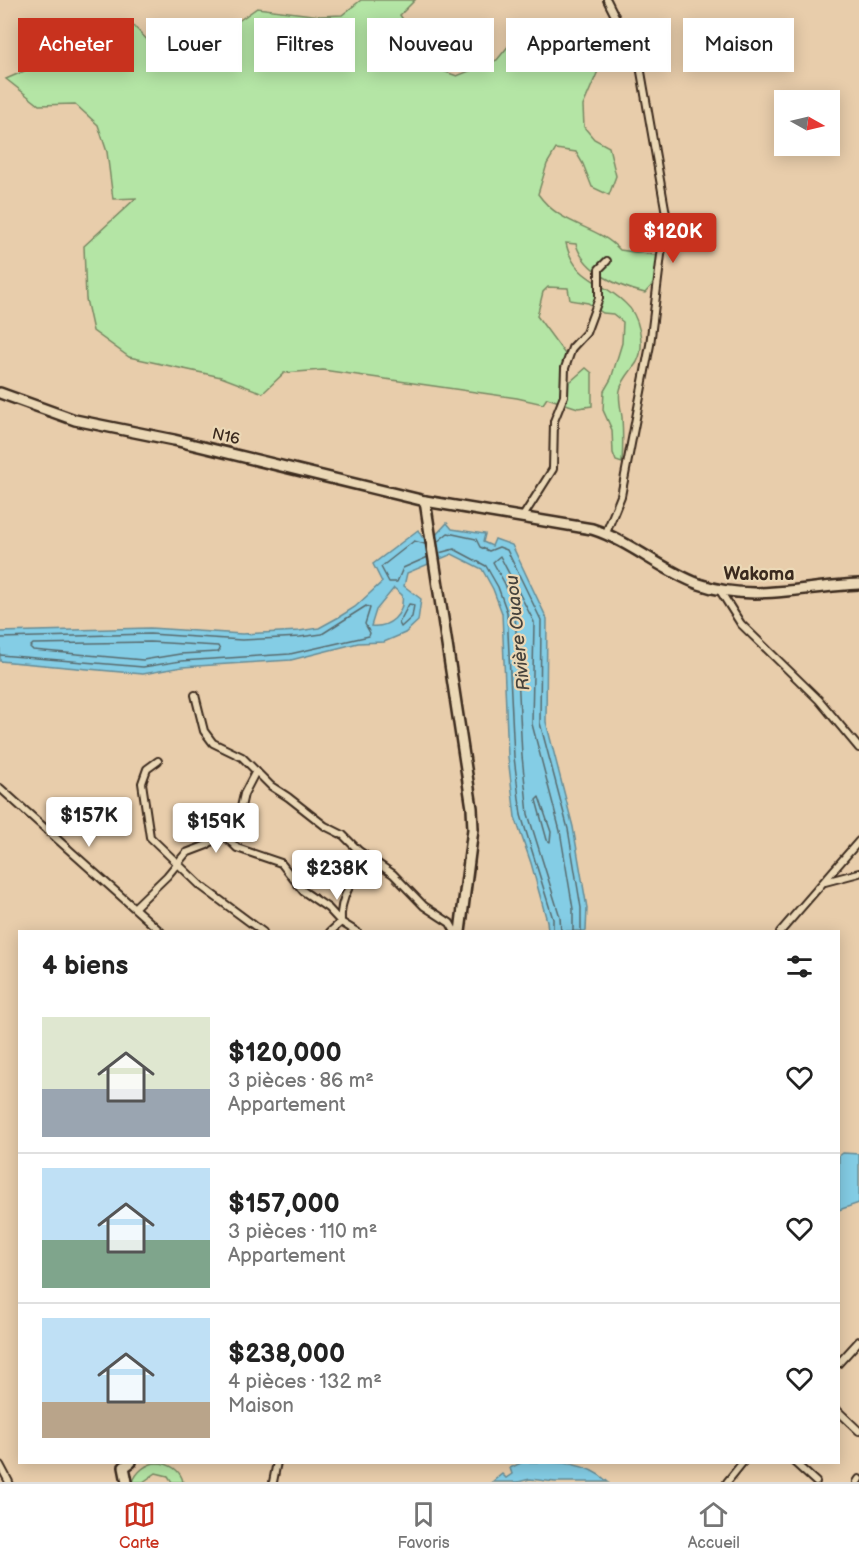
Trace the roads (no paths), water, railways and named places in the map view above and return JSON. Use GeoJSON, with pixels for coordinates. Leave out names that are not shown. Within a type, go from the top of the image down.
{"type":"FeatureCollection","features":[{"type":"Feature","properties":{"kind":"main road","name":"N16"},"geometry":{"type":"LineString","coordinates":[[0,393],[75,420],[174,440],[425,501],[592,529],[606,533],[684,577],[718,589],[775,594],[859,584]]}},
{"type":"Feature","properties":{"kind":"main road"},"geometry":{"type":"LineString","coordinates":[[425,501],[426,524],[434,561],[472,808],[473,829],[460,930]]}},
{"type":"Feature","properties":{"kind":"main road"},"geometry":{"type":"LineString","coordinates":[[126,1464],[127,1482]]}},
{"type":"Feature","properties":{"kind":"street"},"geometry":{"type":"LineString","coordinates":[[606,533],[621,495],[646,368],[666,214],[640,66],[607,0]]}},
{"type":"Feature","properties":{"kind":"street"},"geometry":{"type":"LineString","coordinates":[[522,519],[554,469],[554,421],[564,396],[565,368],[572,348],[586,333],[599,298],[600,269],[607,261]]}},
{"type":"Feature","properties":{"kind":"street"},"geometry":{"type":"LineString","coordinates":[[718,589],[741,624],[819,700],[859,748]]}},
{"type":"Feature","properties":{"kind":"street"},"geometry":{"type":"LineString","coordinates":[[195,695],[204,731],[213,742],[242,757],[271,786],[325,826],[343,835],[358,851],[393,874],[424,906],[450,923],[454,930]]}},
{"type":"Feature","properties":{"kind":"street"},"geometry":{"type":"LineString","coordinates":[[159,762],[147,769],[142,783],[142,798],[150,837],[170,854],[177,866],[260,930]]}},
{"type":"Feature","properties":{"kind":"street"},"geometry":{"type":"LineString","coordinates":[[136,906],[177,866],[186,853],[207,845],[239,816],[244,794],[255,771]]}},
{"type":"Feature","properties":{"kind":"street"},"geometry":{"type":"LineString","coordinates":[[0,788],[136,906],[159,930]]}},
{"type":"Feature","properties":{"kind":"street"},"geometry":{"type":"LineString","coordinates":[[222,833],[237,848],[281,863],[303,891],[328,908],[340,922],[354,930]]}},
{"type":"Feature","properties":{"kind":"street"},"geometry":{"type":"LineString","coordinates":[[782,930],[859,841]]}},
{"type":"Feature","properties":{"kind":"street"},"geometry":{"type":"LineString","coordinates":[[332,930],[340,922],[340,908],[344,893],[370,858]]}},
{"type":"Feature","properties":{"kind":"street"},"geometry":{"type":"LineString","coordinates":[[823,883],[859,873]]}},
{"type":"Feature","properties":{"kind":"street"},"geometry":{"type":"LineString","coordinates":[[840,1362],[857,1346]]}},
{"type":"Feature","properties":{"kind":"street"},"geometry":{"type":"LineString","coordinates":[[840,1413],[859,1431]]}},
{"type":"Feature","properties":{"kind":"street"},"geometry":{"type":"LineString","coordinates":[[273,1482],[277,1464]]}},
{"type":"Feature","properties":{"kind":"street"},"geometry":{"type":"LineString","coordinates":[[727,1482],[741,1464]]}},
{"type":"Feature","properties":{"kind":"street"},"geometry":{"type":"LineString","coordinates":[[796,1464],[816,1482]]}},
{"type":"Feature","properties":{"kind":"street"},"geometry":{"type":"LineString","coordinates":[[0,1465],[9,1482]]}},
{"type":"Feature","properties":{"kind":"water","name":"Rivière Ouaou"},"geometry":{"type":"Polygon","coordinates":[[[447,523],[452,529],[485,534],[483,542],[492,546],[495,539],[512,545],[547,619],[546,722],[573,827],[587,908],[586,930],[548,930],[531,863],[515,817],[508,757],[502,613],[482,569],[452,554],[407,573],[404,586],[421,599],[418,621],[405,633],[384,642],[358,643],[291,660],[182,667],[143,674],[0,661],[0,632],[150,628],[242,634],[319,628],[355,607],[382,582],[373,564],[418,530],[422,537],[433,538],[447,523]],[[394,588],[376,610],[371,626],[384,625],[394,619],[401,609],[402,595],[394,588]]]}},
{"type":"Feature","properties":{"kind":"water"},"geometry":{"type":"Polygon","coordinates":[[[843,1153],[859,1154],[859,1203],[840,1210],[840,1155],[843,1153]]]}},
{"type":"Feature","properties":{"kind":"water"},"geometry":{"type":"Polygon","coordinates":[[[519,1464],[568,1464],[589,1470],[608,1482],[555,1482],[530,1479],[518,1482],[492,1482],[502,1474],[506,1478],[512,1474],[510,1468],[519,1464]]]}},
{"type":"Feature","properties":{"kind":"district","name":"Wakoma"},"geometry":{"type":"Point","coordinates":[759,574]}}]}
